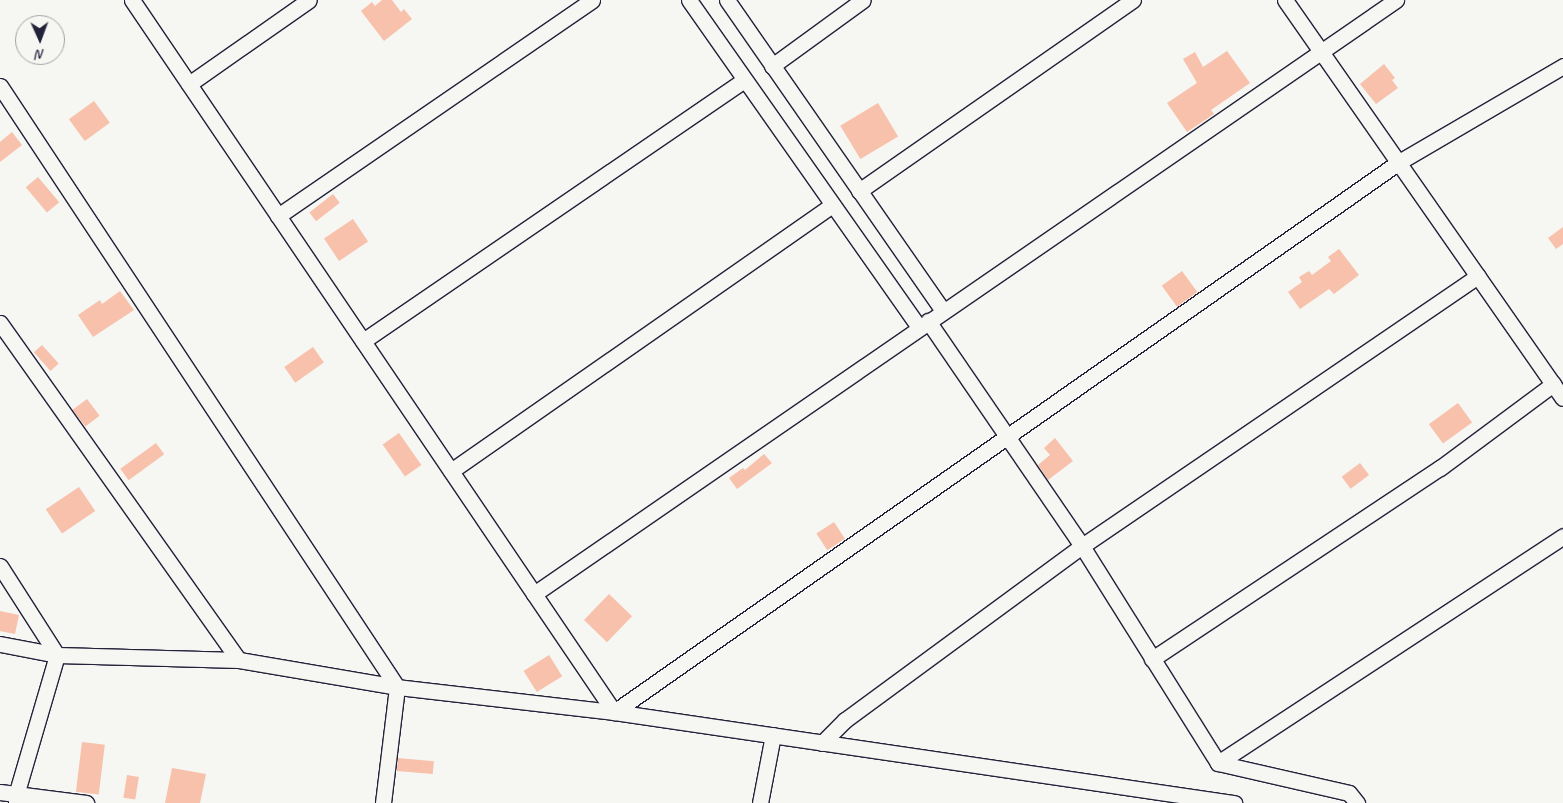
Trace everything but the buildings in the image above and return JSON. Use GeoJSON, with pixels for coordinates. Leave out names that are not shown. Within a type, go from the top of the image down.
{"type":"FeatureCollection","features":[{"type":"Feature","properties":{"kind":"street"},"geometry":{"type":"LineString","coordinates":[[132,0],[614,712]]}},
{"type":"Feature","properties":{"kind":"street"},"geometry":{"type":"LineString","coordinates":[[189,84],[309,0]]}},
{"type":"Feature","properties":{"kind":"street"},"geometry":{"type":"LineString","coordinates":[[278,216],[592,0]]}},
{"type":"Feature","properties":{"kind":"street"},"geometry":{"type":"LineString","coordinates":[[689,0],[832,205],[924,324],[1082,546],[1218,763],[1349,793],[1357,803]]}},
{"type":"Feature","properties":{"kind":"street"},"geometry":{"type":"LineString","coordinates":[[727,0],[942,311]]}},
{"type":"Feature","properties":{"kind":"street"},"geometry":{"type":"LineString","coordinates":[[772,66],[863,0]]}},
{"type":"Feature","properties":{"kind":"street"},"geometry":{"type":"LineString","coordinates":[[859,191],[1133,0]]}},
{"type":"Feature","properties":{"kind":"street"},"geometry":{"type":"LineString","coordinates":[[1285,0],[1563,398]]}},
{"type":"Feature","properties":{"kind":"street"},"geometry":{"type":"LineString","coordinates":[[534,594],[942,311],[1396,0]]}},
{"type":"Feature","properties":{"kind":"street"},"geometry":{"type":"LineString","coordinates":[[614,712],[1399,162],[1563,66]]}},
{"type":"Feature","properties":{"kind":"street"},"geometry":{"type":"LineString","coordinates":[[363,341],[744,80]]}},
{"type":"Feature","properties":{"kind":"street"},"geometry":{"type":"LineString","coordinates":[[0,86],[397,687],[383,803]]}},
{"type":"Feature","properties":{"kind":"street"},"geometry":{"type":"LineString","coordinates":[[450,471],[832,205]]}},
{"type":"Feature","properties":{"kind":"street"},"geometry":{"type":"LineString","coordinates":[[822,743],[845,720],[1082,546],[1478,276]]}},
{"type":"Feature","properties":{"kind":"street"},"geometry":{"type":"LineString","coordinates":[[0,323],[239,660]]}},
{"type":"Feature","properties":{"kind":"street"},"geometry":{"type":"LineString","coordinates":[[1152,659],[1440,468],[1553,384]]}},
{"type":"Feature","properties":{"kind":"street"},"geometry":{"type":"LineString","coordinates":[[1218,763],[1563,536]]}},
{"type":"Feature","properties":{"kind":"street"},"geometry":{"type":"LineString","coordinates":[[0,566],[57,655],[16,799]]}},
{"type":"Feature","properties":{"kind":"street"},"geometry":{"type":"LineString","coordinates":[[0,644],[57,655],[239,660],[397,687],[614,712],[1234,803]]}},
{"type":"Feature","properties":{"kind":"street"},"geometry":{"type":"LineString","coordinates":[[760,803],[773,736]]}},
{"type":"Feature","properties":{"kind":"street"},"geometry":{"type":"LineString","coordinates":[[0,792],[16,799],[86,803]]}}]}
